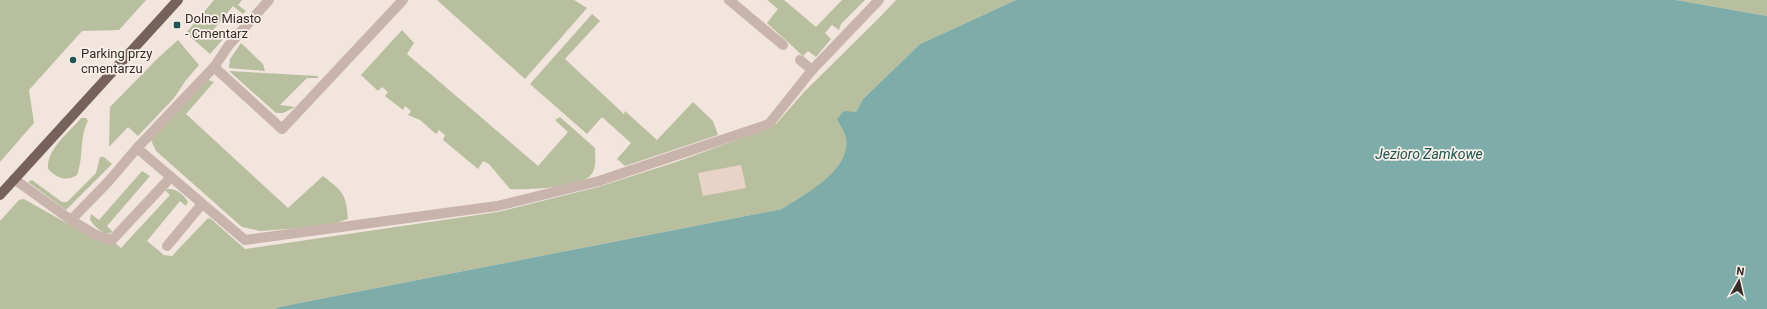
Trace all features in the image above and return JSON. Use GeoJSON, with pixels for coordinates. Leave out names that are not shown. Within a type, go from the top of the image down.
{"type":"FeatureCollection","features":[{"type":"Feature","properties":{"kind":"main road"},"geometry":{"type":"LineString","coordinates":[[0,195],[178,0]]}},
{"type":"Feature","properties":{"kind":"street"},"geometry":{"type":"LineString","coordinates":[[71,220],[214,67],[228,45],[269,0]]}},
{"type":"Feature","properties":{"kind":"street"},"geometry":{"type":"LineString","coordinates":[[214,67],[282,129],[403,0]]}},
{"type":"Feature","properties":{"kind":"street"},"geometry":{"type":"LineString","coordinates":[[729,0],[783,46]]}},
{"type":"Feature","properties":{"kind":"street"},"geometry":{"type":"LineString","coordinates":[[137,148],[245,240],[497,206],[599,181],[769,124],[812,70],[880,0]]}},
{"type":"Feature","properties":{"kind":"street"},"geometry":{"type":"LineString","coordinates":[[800,60],[812,70]]}},
{"type":"Feature","properties":{"kind":"street"},"geometry":{"type":"LineString","coordinates":[[14,179],[71,220],[96,235],[112,240],[171,177]]}},
{"type":"Feature","properties":{"kind":"street"},"geometry":{"type":"LineString","coordinates":[[167,246],[202,204]]}},
{"type":"Feature","properties":{"kind":"green space"},"geometry":{"type":"Polygon","coordinates":[[[0,0],[146,0],[119,30],[82,31],[29,90],[34,123],[0,162],[0,0]]]}},
{"type":"Feature","properties":{"kind":"green space"},"geometry":{"type":"Polygon","coordinates":[[[214,0],[242,0],[238,5],[246,11],[243,14],[233,6],[214,29],[224,38],[210,54],[186,33],[214,0]]]}},
{"type":"Feature","properties":{"kind":"green space"},"geometry":{"type":"Polygon","coordinates":[[[437,0],[574,0],[587,8],[525,79],[437,0]]]}},
{"type":"Feature","properties":{"kind":"green space"},"geometry":{"type":"Polygon","coordinates":[[[767,0],[784,0],[816,27],[842,0],[865,0],[841,24],[839,30],[832,25],[825,33],[831,39],[816,57],[808,51],[803,56],[767,23],[778,9],[767,0]]]}},
{"type":"Feature","properties":{"kind":"green space"},"geometry":{"type":"Polygon","coordinates":[[[896,0],[1016,0],[920,44],[863,99],[856,112],[838,119],[846,139],[845,151],[841,162],[834,172],[813,189],[782,209],[275,309],[0,309],[0,221],[19,200],[24,199],[86,234],[115,243],[121,248],[170,195],[165,190],[175,190],[186,199],[188,202],[186,206],[180,201],[147,241],[164,255],[172,256],[207,219],[210,218],[245,249],[498,212],[598,187],[676,162],[762,131],[776,124],[804,92],[896,0]]]}},
{"type":"Feature","properties":{"kind":"green space"},"geometry":{"type":"Polygon","coordinates":[[[1676,0],[1767,0],[1767,16],[1676,0]]]}},
{"type":"Feature","properties":{"kind":"green space"},"geometry":{"type":"Polygon","coordinates":[[[592,14],[600,21],[565,59],[624,114],[625,111],[657,140],[693,102],[713,121],[718,135],[625,166],[617,159],[631,143],[602,117],[587,134],[530,84],[592,14]]]}},
{"type":"Feature","properties":{"kind":"green space"},"geometry":{"type":"Polygon","coordinates":[[[402,30],[414,43],[407,54],[538,166],[568,132],[555,120],[560,117],[595,148],[595,165],[591,175],[576,183],[565,185],[528,189],[510,189],[489,164],[483,161],[478,169],[443,140],[445,135],[439,130],[436,134],[420,120],[408,115],[411,111],[405,106],[403,110],[385,96],[388,92],[382,87],[378,91],[361,75],[402,30]]]}},
{"type":"Feature","properties":{"kind":"green space"},"geometry":{"type":"Polygon","coordinates":[[[178,40],[199,65],[186,80],[174,98],[138,136],[128,127],[109,147],[110,107],[158,58],[178,40]]]}},
{"type":"Feature","properties":{"kind":"green space"},"geometry":{"type":"Polygon","coordinates":[[[241,43],[263,64],[265,71],[229,68],[230,59],[241,43]]]}},
{"type":"Feature","properties":{"kind":"green space"},"geometry":{"type":"Polygon","coordinates":[[[229,71],[318,76],[318,78],[307,78],[280,105],[295,107],[283,113],[276,113],[229,71]]]}},
{"type":"Feature","properties":{"kind":"green space"},"geometry":{"type":"Polygon","coordinates":[[[208,80],[214,82],[186,114],[288,208],[323,176],[342,194],[346,204],[348,219],[327,226],[260,231],[242,227],[156,151],[151,140],[208,80]]]}},
{"type":"Feature","properties":{"kind":"green space"},"geometry":{"type":"Polygon","coordinates":[[[81,118],[86,118],[88,121],[83,134],[77,175],[65,179],[58,177],[48,169],[48,162],[60,141],[81,118]]]}},
{"type":"Feature","properties":{"kind":"green space"},"geometry":{"type":"Polygon","coordinates":[[[100,157],[104,157],[112,164],[66,210],[28,182],[32,180],[62,202],[67,202],[96,173],[100,157]]]}},
{"type":"Feature","properties":{"kind":"green space"},"geometry":{"type":"Polygon","coordinates":[[[142,171],[150,176],[107,226],[113,232],[106,233],[100,230],[90,220],[91,214],[99,220],[142,171]]]}},
{"type":"Feature","properties":{"kind":"shaded area"},"geometry":{"type":"Polygon","coordinates":[[[741,165],[746,188],[703,196],[698,173],[741,165]]]}},
{"type":"Feature","properties":{"kind":"water","name":"Jezioro Zamkowe"},"geometry":{"type":"Polygon","coordinates":[[[1016,0],[1676,0],[1767,16],[1767,309],[275,309],[782,209],[824,181],[841,162],[845,151],[846,139],[837,119],[844,111],[856,112],[863,99],[920,44],[1016,0]]]}},
{"type":"Feature","properties":{"kind":"place","name":"Dolne Miasto - Cmentarz"},"geometry":{"type":"Point","coordinates":[177,25]}},
{"type":"Feature","properties":{"kind":"place","name":"Parking przy cmentarzu"},"geometry":{"type":"Point","coordinates":[73,60]}}]}
